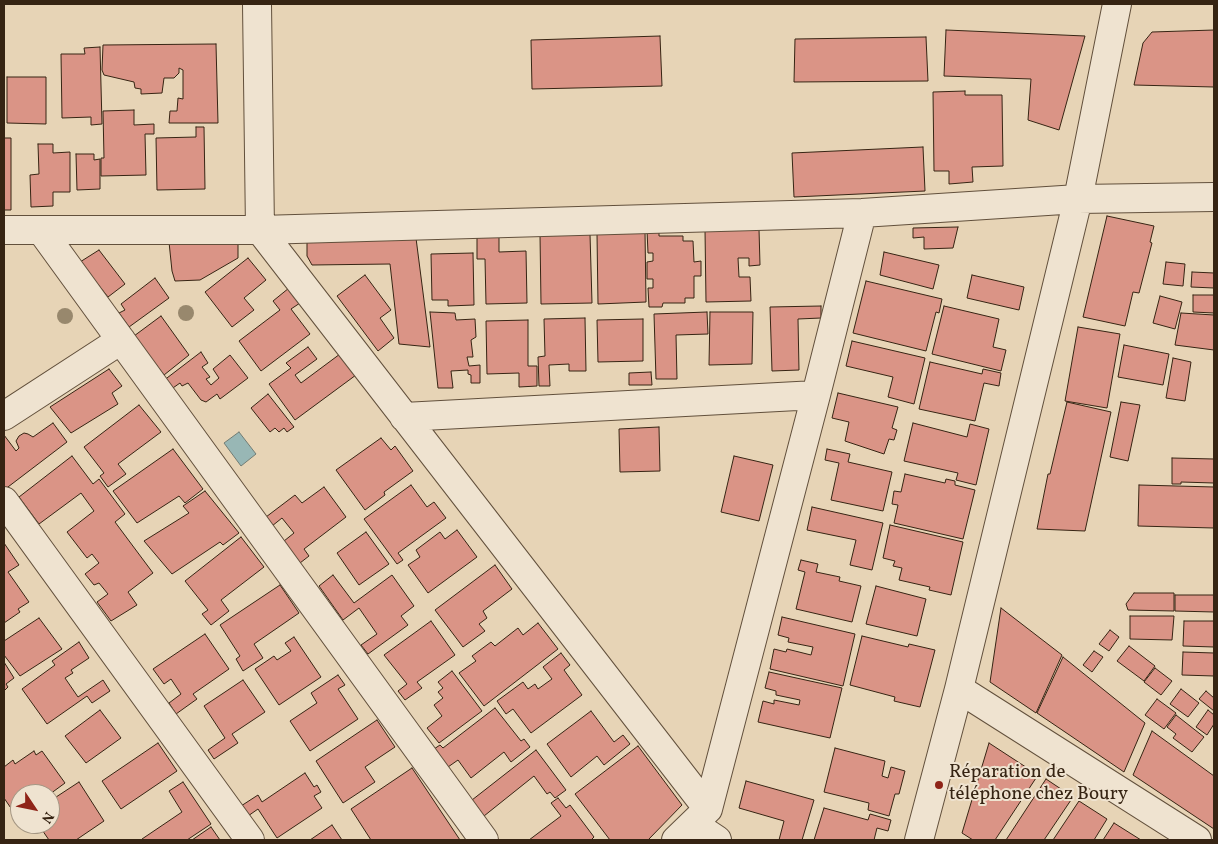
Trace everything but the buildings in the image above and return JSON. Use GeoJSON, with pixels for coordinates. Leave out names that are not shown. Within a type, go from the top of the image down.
{"type":"FeatureCollection","features":[{"type":"Feature","properties":{"kind":"street"},"geometry":{"type":"LineString","coordinates":[[257,4],[260,230],[404,417],[692,824],[717,840]]}},
{"type":"Feature","properties":{"kind":"street"},"geometry":{"type":"LineString","coordinates":[[919,840],[959,689],[1078,199],[1117,4]]}},
{"type":"Feature","properties":{"kind":"street"},"geometry":{"type":"LineString","coordinates":[[4,230],[260,230],[862,213],[1078,199],[1214,197]]}},
{"type":"Feature","properties":{"kind":"street"},"geometry":{"type":"LineString","coordinates":[[692,824],[816,395],[862,213]]}},
{"type":"Feature","properties":{"kind":"street"},"geometry":{"type":"LineString","coordinates":[[41,230],[484,840]]}},
{"type":"Feature","properties":{"kind":"street"},"geometry":{"type":"LineString","coordinates":[[4,416],[121,340]]}},
{"type":"Feature","properties":{"kind":"street"},"geometry":{"type":"LineString","coordinates":[[404,417],[816,395]]}},
{"type":"Feature","properties":{"kind":"street"},"geometry":{"type":"LineString","coordinates":[[4,501],[250,840]]}},
{"type":"Feature","properties":{"kind":"street"},"geometry":{"type":"LineString","coordinates":[[959,689],[1197,840]]}},
{"type":"Feature","properties":{"kind":"water"},"geometry":{"type":"Polygon","coordinates":[[[239,432],[256,454],[241,466],[224,443],[239,432]]]}},
{"type":"Feature","properties":{"kind":"place","name":"Réparation de téléphone chez Boury"},"geometry":{"type":"Point","coordinates":[939,785]}}]}
